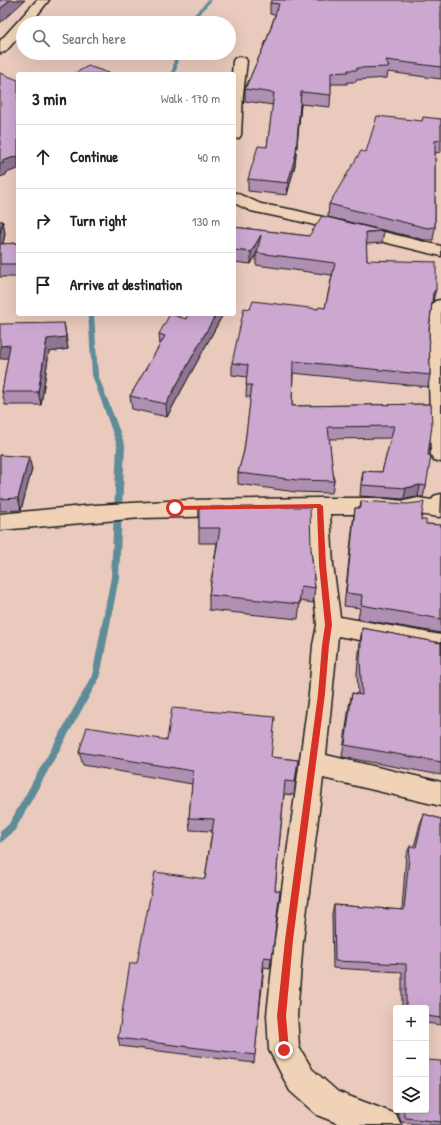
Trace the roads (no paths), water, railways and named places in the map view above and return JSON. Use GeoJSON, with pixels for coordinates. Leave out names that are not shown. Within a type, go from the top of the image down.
{"type":"FeatureCollection","features":[{"type":"Feature","properties":{"kind":"street"},"geometry":{"type":"LineString","coordinates":[[29,16],[43,0]]}},
{"type":"Feature","properties":{"kind":"street"},"geometry":{"type":"LineString","coordinates":[[0,49],[16,31]]}},
{"type":"Feature","properties":{"kind":"street"},"geometry":{"type":"LineString","coordinates":[[236,94],[240,61]]}},
{"type":"Feature","properties":{"kind":"street"},"geometry":{"type":"LineString","coordinates":[[236,198],[257,208],[294,215],[441,258]]}},
{"type":"Feature","properties":{"kind":"street"},"geometry":{"type":"LineString","coordinates":[[441,305],[437,341],[441,455]]}},
{"type":"Feature","properties":{"kind":"street"},"geometry":{"type":"LineString","coordinates":[[0,522],[52,516],[175,508],[376,506],[404,509],[418,506],[440,509],[441,502]]}},
{"type":"Feature","properties":{"kind":"street"},"geometry":{"type":"LineString","coordinates":[[320,506],[322,565],[329,625],[325,645],[322,694],[288,947],[282,1016],[284,1050],[301,1080],[328,1104],[385,1125]]}},
{"type":"Feature","properties":{"kind":"street"},"geometry":{"type":"LineString","coordinates":[[329,625],[441,646]]}},
{"type":"Feature","properties":{"kind":"street"},"geometry":{"type":"LineString","coordinates":[[312,764],[441,794]]}},
{"type":"Feature","properties":{"kind":"waterway"},"geometry":{"type":"LineString","coordinates":[[195,16],[210,0]]}},
{"type":"Feature","properties":{"kind":"waterway"},"geometry":{"type":"LineString","coordinates":[[173,72],[176,60]]}},
{"type":"Feature","properties":{"kind":"waterway"},"geometry":{"type":"LineString","coordinates":[[0,838],[12,827],[96,677],[115,577],[121,445],[95,375],[91,316]]}}]}
